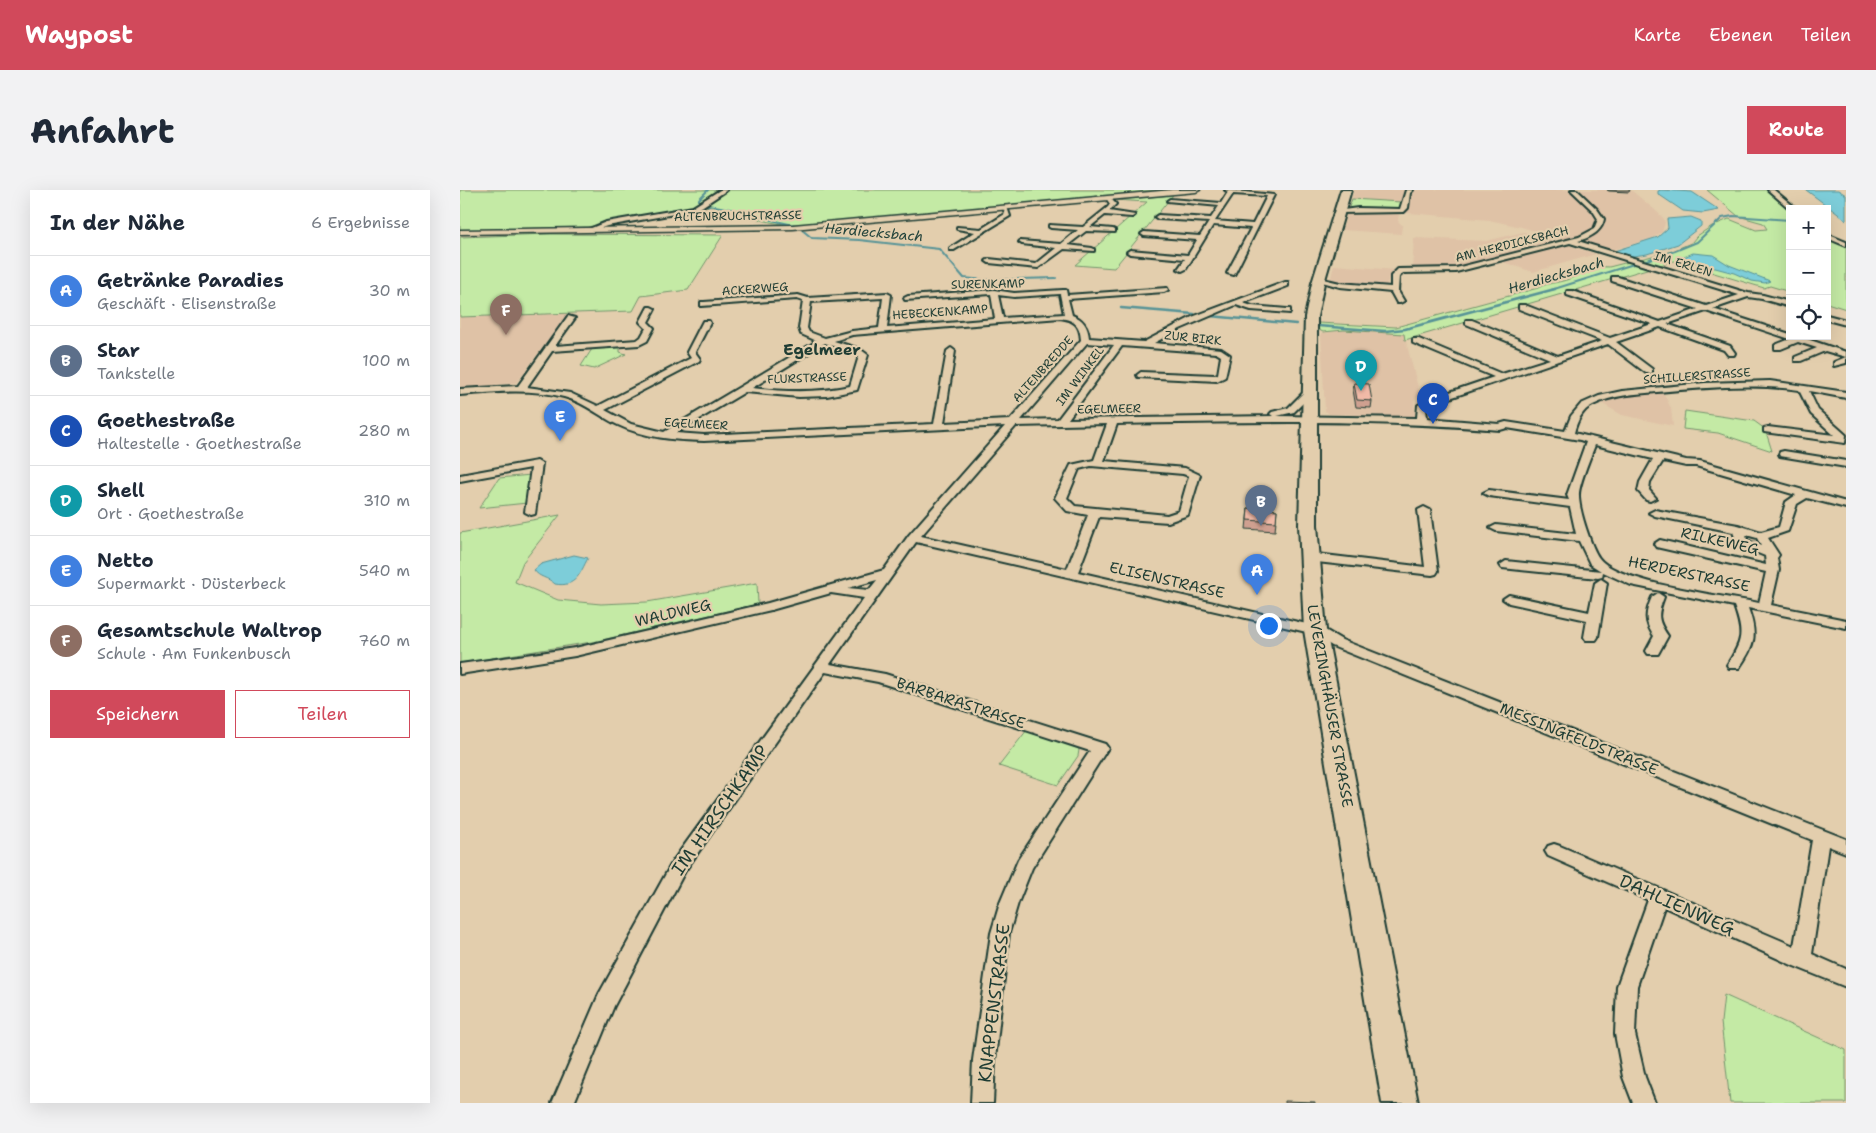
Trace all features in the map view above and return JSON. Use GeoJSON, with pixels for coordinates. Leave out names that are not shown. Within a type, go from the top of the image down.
{"type":"FeatureCollection","features":[{"type":"Feature","properties":{"kind":"main road","name":"LEVERINGHÄUSER STRASSE"},"geometry":{"type":"LineString","coordinates":[[1346,190],[1318,285],[1311,323],[1307,465],[1308,557],[1315,630],[1400,1103]]}},
{"type":"Feature","properties":{"kind":"street"},"geometry":{"type":"LineString","coordinates":[[592,229],[606,224],[694,209],[724,190]]}},
{"type":"Feature","properties":{"kind":"street","name":"ALTENBRUCHSTRASSE"},"geometry":{"type":"LineString","coordinates":[[460,232],[780,228],[1196,190]]}},
{"type":"Feature","properties":{"kind":"street"},"geometry":{"type":"LineString","coordinates":[[1340,209],[1402,211],[1405,208],[1407,192],[1410,190]]}},
{"type":"Feature","properties":{"kind":"street","name":"AM HERDICKSBACH"},"geometry":{"type":"LineString","coordinates":[[1394,290],[1395,276],[1401,271],[1456,270],[1571,241],[1596,230],[1600,225],[1601,219],[1595,210],[1574,190]]}},
{"type":"Feature","properties":{"kind":"street"},"geometry":{"type":"LineString","coordinates":[[1772,190],[1789,205]]}},
{"type":"Feature","properties":{"kind":"street"},"geometry":{"type":"LineString","coordinates":[[1182,269],[1230,191],[1272,192],[1231,273]]}},
{"type":"Feature","properties":{"kind":"street"},"geometry":{"type":"LineString","coordinates":[[989,261],[1038,266],[1105,212],[1113,204],[1108,198]]}},
{"type":"Feature","properties":{"kind":"street"},"geometry":{"type":"LineString","coordinates":[[1170,201],[1223,204]]}},
{"type":"Feature","properties":{"kind":"street"},"geometry":{"type":"LineString","coordinates":[[952,248],[1008,215],[1005,208]]}},
{"type":"Feature","properties":{"kind":"street"},"geometry":{"type":"LineString","coordinates":[[1105,212],[1132,215]]}},
{"type":"Feature","properties":{"kind":"street"},"geometry":{"type":"LineString","coordinates":[[1158,217],[1255,226]]}},
{"type":"Feature","properties":{"kind":"street"},"geometry":{"type":"LineString","coordinates":[[1051,226],[1113,231]]}},
{"type":"Feature","properties":{"kind":"street"},"geometry":{"type":"LineString","coordinates":[[959,228],[982,231]]}},
{"type":"Feature","properties":{"kind":"street"},"geometry":{"type":"LineString","coordinates":[[1144,234],[1201,238]]}},
{"type":"Feature","properties":{"kind":"street"},"geometry":{"type":"LineString","coordinates":[[1831,238],[1846,244]]}},
{"type":"Feature","properties":{"kind":"street","name":"IM ERLEN"},"geometry":{"type":"LineString","coordinates":[[1571,241],[1747,295],[1763,297],[1786,304]]}},
{"type":"Feature","properties":{"kind":"street"},"geometry":{"type":"LineString","coordinates":[[1022,242],[1092,250]]}},
{"type":"Feature","properties":{"kind":"street"},"geometry":{"type":"LineString","coordinates":[[1130,252],[1151,257],[1189,257]]}},
{"type":"Feature","properties":{"kind":"street"},"geometry":{"type":"LineString","coordinates":[[1615,279],[1786,335]]}},
{"type":"Feature","properties":{"kind":"street"},"geometry":{"type":"LineString","coordinates":[[1144,346],[1206,314],[1285,284]]}},
{"type":"Feature","properties":{"kind":"street"},"geometry":{"type":"LineString","coordinates":[[1318,285],[1321,287],[1340,286]]}},
{"type":"Feature","properties":{"kind":"street"},"geometry":{"type":"LineString","coordinates":[[1318,285],[1394,290],[1400,301]]}},
{"type":"Feature","properties":{"kind":"street"},"geometry":{"type":"LineString","coordinates":[[1630,291],[1641,288]]}},
{"type":"Feature","properties":{"kind":"street","name":"SURENKAMP"},"geometry":{"type":"LineString","coordinates":[[908,298],[994,292],[1014,295],[1063,292],[1064,297],[1164,290]]}},
{"type":"Feature","properties":{"kind":"street","name":"HEBECKENKAMP"},"geometry":{"type":"LineString","coordinates":[[994,292],[999,320]]}},
{"type":"Feature","properties":{"kind":"street"},"geometry":{"type":"LineString","coordinates":[[1570,292],[1726,348],[1731,353]]}},
{"type":"Feature","properties":{"kind":"street","name":"HEBECKENKAMP"},"geometry":{"type":"LineString","coordinates":[[883,329],[887,295]]}},
{"type":"Feature","properties":{"kind":"street","name":"ACKERWEG"},"geometry":{"type":"LineString","coordinates":[[704,304],[798,297],[808,300],[887,295]]}},
{"type":"Feature","properties":{"kind":"street"},"geometry":{"type":"LineString","coordinates":[[1422,421],[1421,406],[1438,398],[1747,295]]}},
{"type":"Feature","properties":{"kind":"street"},"geometry":{"type":"LineString","coordinates":[[1064,297],[1068,316],[1077,320],[1085,328],[1085,340]]}},
{"type":"Feature","properties":{"kind":"street","name":"ACKERWEG"},"geometry":{"type":"LineString","coordinates":[[808,300],[803,328],[805,334],[823,341]]}},
{"type":"Feature","properties":{"kind":"street"},"geometry":{"type":"LineString","coordinates":[[1582,305],[1596,302]]}},
{"type":"Feature","properties":{"kind":"street"},"geometry":{"type":"LineString","coordinates":[[1237,303],[1251,308],[1287,311]]}},
{"type":"Feature","properties":{"kind":"street"},"geometry":{"type":"LineString","coordinates":[[1522,307],[1609,341],[1649,371]]}},
{"type":"Feature","properties":{"kind":"street"},"geometry":{"type":"LineString","coordinates":[[548,349],[640,342],[650,328],[644,322],[651,309]]}},
{"type":"Feature","properties":{"kind":"street","name":"HEBECKENKAMP"},"geometry":{"type":"LineString","coordinates":[[665,436],[823,341],[852,333],[883,329],[1068,316]]}},
{"type":"Feature","properties":{"kind":"street"},"geometry":{"type":"LineString","coordinates":[[1531,321],[1547,317]]}},
{"type":"Feature","properties":{"kind":"street"},"geometry":{"type":"LineString","coordinates":[[521,388],[571,318]]}},
{"type":"Feature","properties":{"kind":"street"},"geometry":{"type":"LineString","coordinates":[[1831,318],[1846,323]]}},
{"type":"Feature","properties":{"kind":"street"},"geometry":{"type":"LineString","coordinates":[[1469,322],[1495,332],[1492,333]]}},
{"type":"Feature","properties":{"kind":"street"},"geometry":{"type":"LineString","coordinates":[[597,410],[696,359],[691,352],[706,323]]}},
{"type":"Feature","properties":{"kind":"street"},"geometry":{"type":"LineString","coordinates":[[1482,336],[1492,333],[1558,359]]}},
{"type":"Feature","properties":{"kind":"street","name":"ALTENBREDDE"},"geometry":{"type":"LineString","coordinates":[[913,538],[1085,340],[1144,346]]}},
{"type":"Feature","properties":{"kind":"street"},"geometry":{"type":"LineString","coordinates":[[1778,347],[1796,340]]}},
{"type":"Feature","properties":{"kind":"street"},"geometry":{"type":"LineString","coordinates":[[1801,340],[1846,355]]}},
{"type":"Feature","properties":{"kind":"street","name":"FLURSTRASSE"},"geometry":{"type":"LineString","coordinates":[[743,389],[775,394],[843,391],[854,388],[864,355],[857,350],[823,341]]}},
{"type":"Feature","properties":{"kind":"street"},"geometry":{"type":"LineString","coordinates":[[1416,341],[1501,377]]}},
{"type":"Feature","properties":{"kind":"street","name":"IM WINKEL"},"geometry":{"type":"LineString","coordinates":[[1061,422],[1119,344]]}},
{"type":"Feature","properties":{"kind":"street","name":"ZUR BIRK"},"geometry":{"type":"LineString","coordinates":[[1141,376],[1214,379],[1222,376],[1226,356],[1222,351],[1144,346]]}},
{"type":"Feature","properties":{"kind":"street"},"geometry":{"type":"LineString","coordinates":[[1798,359],[1826,348]]}},
{"type":"Feature","properties":{"kind":"street"},"geometry":{"type":"LineString","coordinates":[[939,426],[951,351]]}},
{"type":"Feature","properties":{"kind":"street"},"geometry":{"type":"LineString","coordinates":[[1836,364],[1846,360]]}},
{"type":"Feature","properties":{"kind":"street","name":"SCHILLERSTRASSE"},"geometry":{"type":"LineString","coordinates":[[1569,434],[1572,421],[1580,409],[1590,402],[1616,395],[1716,386],[1770,384],[1846,394]]}},
{"type":"Feature","properties":{"kind":"street","name":"EGELMEER"},"geometry":{"type":"LineString","coordinates":[[460,392],[521,388],[569,396],[629,426],[665,436],[725,439],[939,426],[1113,421],[1309,419],[1422,421],[1506,426],[1569,434],[1696,463],[1846,505]]}},
{"type":"Feature","properties":{"kind":"street"},"geometry":{"type":"LineString","coordinates":[[1803,388],[1810,407],[1818,418],[1845,441]]}},
{"type":"Feature","properties":{"kind":"street","name":"EGELMEER"},"geometry":{"type":"LineString","coordinates":[[1250,419],[1291,410],[1309,392]]}},
{"type":"Feature","properties":{"kind":"street"},"geometry":{"type":"LineString","coordinates":[[1098,464],[1113,421]]}},
{"type":"Feature","properties":{"kind":"street"},"geometry":{"type":"LineString","coordinates":[[1768,430],[1845,441]]}},
{"type":"Feature","properties":{"kind":"street","name":"HERDERSTRASSE"},"geometry":{"type":"LineString","coordinates":[[1591,440],[1573,495],[1583,538],[1594,561],[1614,574],[1635,582],[1846,624]]}},
{"type":"Feature","properties":{"kind":"street"},"geometry":{"type":"LineString","coordinates":[[1784,454],[1846,464]]}},
{"type":"Feature","properties":{"kind":"street"},"geometry":{"type":"LineString","coordinates":[[1650,498],[1643,491],[1645,482],[1660,456]]}},
{"type":"Feature","properties":{"kind":"street"},"geometry":{"type":"LineString","coordinates":[[1091,463],[1185,471],[1195,475],[1184,512],[1168,519],[1095,513],[1071,509],[1061,498],[1076,468],[1091,463]]}},
{"type":"Feature","properties":{"kind":"street"},"geometry":{"type":"LineString","coordinates":[[460,478],[537,464],[531,512]]}},
{"type":"Feature","properties":{"kind":"street"},"geometry":{"type":"LineString","coordinates":[[1489,492],[1575,504]]}},
{"type":"Feature","properties":{"kind":"street"},"geometry":{"type":"LineString","coordinates":[[1655,514],[1738,529],[1761,536],[1784,529],[1792,502],[1805,494]]}},
{"type":"Feature","properties":{"kind":"street"},"geometry":{"type":"LineString","coordinates":[[1308,557],[1432,571],[1424,510]]}},
{"type":"Feature","properties":{"kind":"street"},"geometry":{"type":"LineString","coordinates":[[1071,575],[1095,513]]}},
{"type":"Feature","properties":{"kind":"street"},"geometry":{"type":"LineString","coordinates":[[1496,528],[1583,538]]}},
{"type":"Feature","properties":{"kind":"street"},"geometry":{"type":"LineString","coordinates":[[1738,529],[1742,542],[1773,555]]}},
{"type":"Feature","properties":{"kind":"street"},"geometry":{"type":"LineString","coordinates":[[1761,536],[1773,555],[1773,570],[1764,607]]}},
{"type":"Feature","properties":{"kind":"street","name":"IM HIRSCHKAMP"},"geometry":{"type":"LineString","coordinates":[[563,1103],[606,1001],[679,866],[913,538]]}},
{"type":"Feature","properties":{"kind":"street","name":"ELISENSTRASSE"},"geometry":{"type":"LineString","coordinates":[[913,538],[1315,630]]}},
{"type":"Feature","properties":{"kind":"street","name":"RILKEWEG"},"geometry":{"type":"LineString","coordinates":[[1660,544],[1773,570]]}},
{"type":"Feature","properties":{"kind":"street"},"geometry":{"type":"LineString","coordinates":[[1506,565],[1600,578],[1591,637]]}},
{"type":"Feature","properties":{"kind":"street","name":"WALDWEG"},"geometry":{"type":"LineString","coordinates":[[460,669],[575,652],[771,606],[890,572]]}},
{"type":"Feature","properties":{"kind":"street"},"geometry":{"type":"LineString","coordinates":[[830,590],[874,595]]}},
{"type":"Feature","properties":{"kind":"street"},"geometry":{"type":"LineString","coordinates":[[1653,650],[1661,636],[1652,625],[1651,616],[1658,597]]}},
{"type":"Feature","properties":{"kind":"street"},"geometry":{"type":"LineString","coordinates":[[1509,599],[1594,616]]}},
{"type":"Feature","properties":{"kind":"street"},"geometry":{"type":"LineString","coordinates":[[1734,665],[1744,651],[1749,639],[1748,627],[1739,602]]}},
{"type":"Feature","properties":{"kind":"street","name":"MESSINGFELDSTRASSE"},"geometry":{"type":"LineString","coordinates":[[1315,630],[1337,643],[1846,846]]}},
{"type":"Feature","properties":{"kind":"street","name":"BARBARASTRASSE"},"geometry":{"type":"LineString","coordinates":[[820,668],[880,677],[1100,748]]}},
{"type":"Feature","properties":{"kind":"street","name":"KNAPPENSTRASSE"},"geometry":{"type":"LineString","coordinates":[[982,1103],[984,1060],[1000,933],[1009,903],[1024,865],[1100,748]]}},
{"type":"Feature","properties":{"kind":"street"},"geometry":{"type":"LineString","coordinates":[[1801,960],[1821,836]]}},
{"type":"Feature","properties":{"kind":"street","name":"DAHLIENWEG"},"geometry":{"type":"LineString","coordinates":[[1554,850],[1801,960],[1846,978]]}},
{"type":"Feature","properties":{"kind":"street"},"geometry":{"type":"LineString","coordinates":[[1644,1103],[1634,1077],[1625,1034],[1627,986],[1658,897]]}},
{"type":"Feature","properties":{"kind":"shaded area"},"geometry":{"type":"Polygon","coordinates":[[[1354,190],[1631,190],[1655,210],[1664,219],[1665,223],[1662,232],[1651,239],[1608,251],[1568,238],[1564,239],[1489,220],[1352,208],[1349,207],[1354,190]]]}},
{"type":"Feature","properties":{"kind":"shaded area"},"geometry":{"type":"Polygon","coordinates":[[[1348,211],[1399,213],[1398,221],[1402,225],[1401,234],[1342,230],[1348,211]]]}},
{"type":"Feature","properties":{"kind":"shaded area"},"geometry":{"type":"Polygon","coordinates":[[[1524,232],[1596,254],[1533,272],[1500,261],[1455,272],[1412,271],[1414,238],[1486,241],[1524,232]]]}},
{"type":"Feature","properties":{"kind":"shaded area"},"geometry":{"type":"Polygon","coordinates":[[[1334,265],[1396,270],[1390,273],[1387,285],[1374,286],[1330,282],[1334,265]]]}},
{"type":"Feature","properties":{"kind":"shaded area"},"geometry":{"type":"Polygon","coordinates":[[[568,314],[516,383],[460,388],[460,317],[568,314]]]}},
{"type":"Feature","properties":{"kind":"shaded area"},"geometry":{"type":"Polygon","coordinates":[[[1344,330],[1404,334],[1420,395],[1414,400],[1415,417],[1330,414],[1325,411],[1321,333],[1344,330]]]}},
{"type":"Feature","properties":{"kind":"shaded area"},"geometry":{"type":"Polygon","coordinates":[[[1664,394],[1671,408],[1673,426],[1622,415],[1601,403],[1629,396],[1664,394]]]}},
{"type":"Feature","properties":{"kind":"green space"},"geometry":{"type":"Polygon","coordinates":[[[460,190],[720,190],[697,205],[687,209],[587,227],[460,230],[460,190]]]}},
{"type":"Feature","properties":{"kind":"green space"},"geometry":{"type":"Polygon","coordinates":[[[728,190],[1180,190],[792,224],[770,222],[728,210],[702,206],[728,190]]]}},
{"type":"Feature","properties":{"kind":"green space"},"geometry":{"type":"Polygon","coordinates":[[[1707,190],[1767,190],[1786,206],[1786,291],[1770,286],[1764,288],[1674,261],[1405,340],[1404,334],[1344,330],[1323,332],[1317,329],[1318,323],[1396,327],[1570,279],[1576,275],[1582,266],[1609,267],[1672,251],[1691,243],[1697,236],[1712,226],[1729,219],[1756,230],[1767,229],[1763,223],[1738,216],[1707,190]]]}},
{"type":"Feature","properties":{"kind":"green space"},"geometry":{"type":"Polygon","coordinates":[[[1173,195],[1114,268],[1075,265],[1147,202],[1114,200],[1173,195]]]}},
{"type":"Feature","properties":{"kind":"green space"},"geometry":{"type":"Polygon","coordinates":[[[1352,199],[1401,202],[1400,209],[1352,208],[1349,207],[1352,199]]]}},
{"type":"Feature","properties":{"kind":"green space"},"geometry":{"type":"Polygon","coordinates":[[[550,234],[723,235],[688,290],[641,296],[633,311],[460,317],[460,237],[550,234]]]}},
{"type":"Feature","properties":{"kind":"green space"},"geometry":{"type":"Polygon","coordinates":[[[1831,240],[1846,246],[1846,309],[1831,304],[1831,240]]]}},
{"type":"Feature","properties":{"kind":"green space"},"geometry":{"type":"Polygon","coordinates":[[[620,346],[620,352],[626,354],[594,369],[581,366],[592,349],[620,346]]]}},
{"type":"Feature","properties":{"kind":"green space"},"geometry":{"type":"Polygon","coordinates":[[[1685,411],[1754,421],[1765,429],[1772,451],[1718,433],[1683,429],[1685,411]]]}},
{"type":"Feature","properties":{"kind":"green space"},"geometry":{"type":"Polygon","coordinates":[[[531,475],[527,503],[479,508],[499,478],[531,475]]]}},
{"type":"Feature","properties":{"kind":"green space"},"geometry":{"type":"Polygon","coordinates":[[[560,515],[523,562],[515,582],[558,600],[601,604],[647,602],[757,583],[758,604],[598,641],[460,663],[460,533],[560,515]]]}},
{"type":"Feature","properties":{"kind":"green space"},"geometry":{"type":"Polygon","coordinates":[[[1027,730],[1077,746],[1079,750],[1078,756],[1058,785],[999,766],[1027,730]]]}},
{"type":"Feature","properties":{"kind":"green space"},"geometry":{"type":"Polygon","coordinates":[[[1724,995],[1846,1050],[1846,1103],[1730,1103],[1721,1022],[1724,995]]]}},
{"type":"Feature","properties":{"kind":"water"},"geometry":{"type":"Polygon","coordinates":[[[1806,190],[1838,190],[1846,195],[1846,220],[1831,209],[1831,205],[1826,205],[1806,190]]]}},
{"type":"Feature","properties":{"kind":"water"},"geometry":{"type":"Polygon","coordinates":[[[1658,191],[1692,192],[1719,210],[1703,213],[1683,211],[1658,194],[1658,191]]]}},
{"type":"Feature","properties":{"kind":"water"},"geometry":{"type":"Polygon","coordinates":[[[1691,217],[1701,221],[1701,226],[1678,244],[1647,254],[1627,257],[1611,252],[1658,237],[1668,228],[1667,219],[1691,217]]]}},
{"type":"Feature","properties":{"kind":"water"},"geometry":{"type":"Polygon","coordinates":[[[1693,253],[1713,255],[1729,265],[1770,281],[1765,283],[1752,281],[1734,273],[1693,262],[1684,257],[1693,253]]]}},
{"type":"Feature","properties":{"kind":"water"},"geometry":{"type":"Polygon","coordinates":[[[574,555],[588,558],[580,574],[568,584],[555,584],[538,575],[534,570],[541,564],[574,555]]]}},
{"type":"Feature","properties":{"kind":"building"},"geometry":{"type":"Polygon","coordinates":[[[1354,383],[1369,384],[1372,401],[1357,400],[1354,383]]]}},
{"type":"Feature","properties":{"kind":"building"},"geometry":{"type":"Polygon","coordinates":[[[1248,508],[1277,510],[1276,522],[1247,520],[1248,508]]]}},
{"type":"Feature","properties":{"kind":"building"},"geometry":{"type":"Polygon","coordinates":[[[1285,1101],[1315,1102],[1315,1103],[1285,1103],[1285,1101]]]}},
{"type":"Feature","properties":{"kind":"waterway","name":"Herdiecksbach"},"geometry":{"type":"LineString","coordinates":[[699,203],[699,199],[708,190]]}},
{"type":"Feature","properties":{"kind":"waterway","name":"Herdiecksbach"},"geometry":{"type":"LineString","coordinates":[[707,205],[795,225]]}},
{"type":"Feature","properties":{"kind":"waterway","name":"Herdiecksbach"},"geometry":{"type":"LineString","coordinates":[[1551,290],[1675,251],[1697,242],[1722,218],[1733,216],[1786,220]]}},
{"type":"Feature","properties":{"kind":"waterway","name":"Herdiecksbach"},"geometry":{"type":"LineString","coordinates":[[801,229],[812,238],[859,240],[939,249],[964,278],[984,280],[1056,278]]}},
{"type":"Feature","properties":{"kind":"waterway","name":"Herdiecksbach"},"geometry":{"type":"LineString","coordinates":[[1842,240],[1846,241]]}},
{"type":"Feature","properties":{"kind":"waterway","name":"Herdiecksbach"},"geometry":{"type":"LineString","coordinates":[[1318,326],[1385,331],[1405,329],[1555,289]]}},
{"type":"Feature","properties":{"kind":"waterway","name":"Herdiecksbach"},"geometry":{"type":"LineString","coordinates":[[1121,308],[1194,314]]}},
{"type":"Feature","properties":{"kind":"waterway","name":"Herdiecksbach"},"geometry":{"type":"LineString","coordinates":[[1210,316],[1296,324]]}},
{"type":"Feature","properties":{"kind":"place","name":"Gesamtschule Waltrop"},"geometry":{"type":"Point","coordinates":[506,335]}},
{"type":"Feature","properties":{"kind":"place","name":"Shell"},"geometry":{"type":"Point","coordinates":[1361,391]}},
{"type":"Feature","properties":{"kind":"place","name":"Goethestraße"},"geometry":{"type":"Point","coordinates":[1433,424]}},
{"type":"Feature","properties":{"kind":"place","name":"Netto"},"geometry":{"type":"Point","coordinates":[560,441]}},
{"type":"Feature","properties":{"kind":"place","name":"Star"},"geometry":{"type":"Point","coordinates":[1261,526]}},
{"type":"Feature","properties":{"kind":"place","name":"Getränke Paradies"},"geometry":{"type":"Point","coordinates":[1257,595]}},
{"type":"Feature","properties":{"kind":"district","name":"Egelmeer"},"geometry":{"type":"Point","coordinates":[822,349]}}]}
